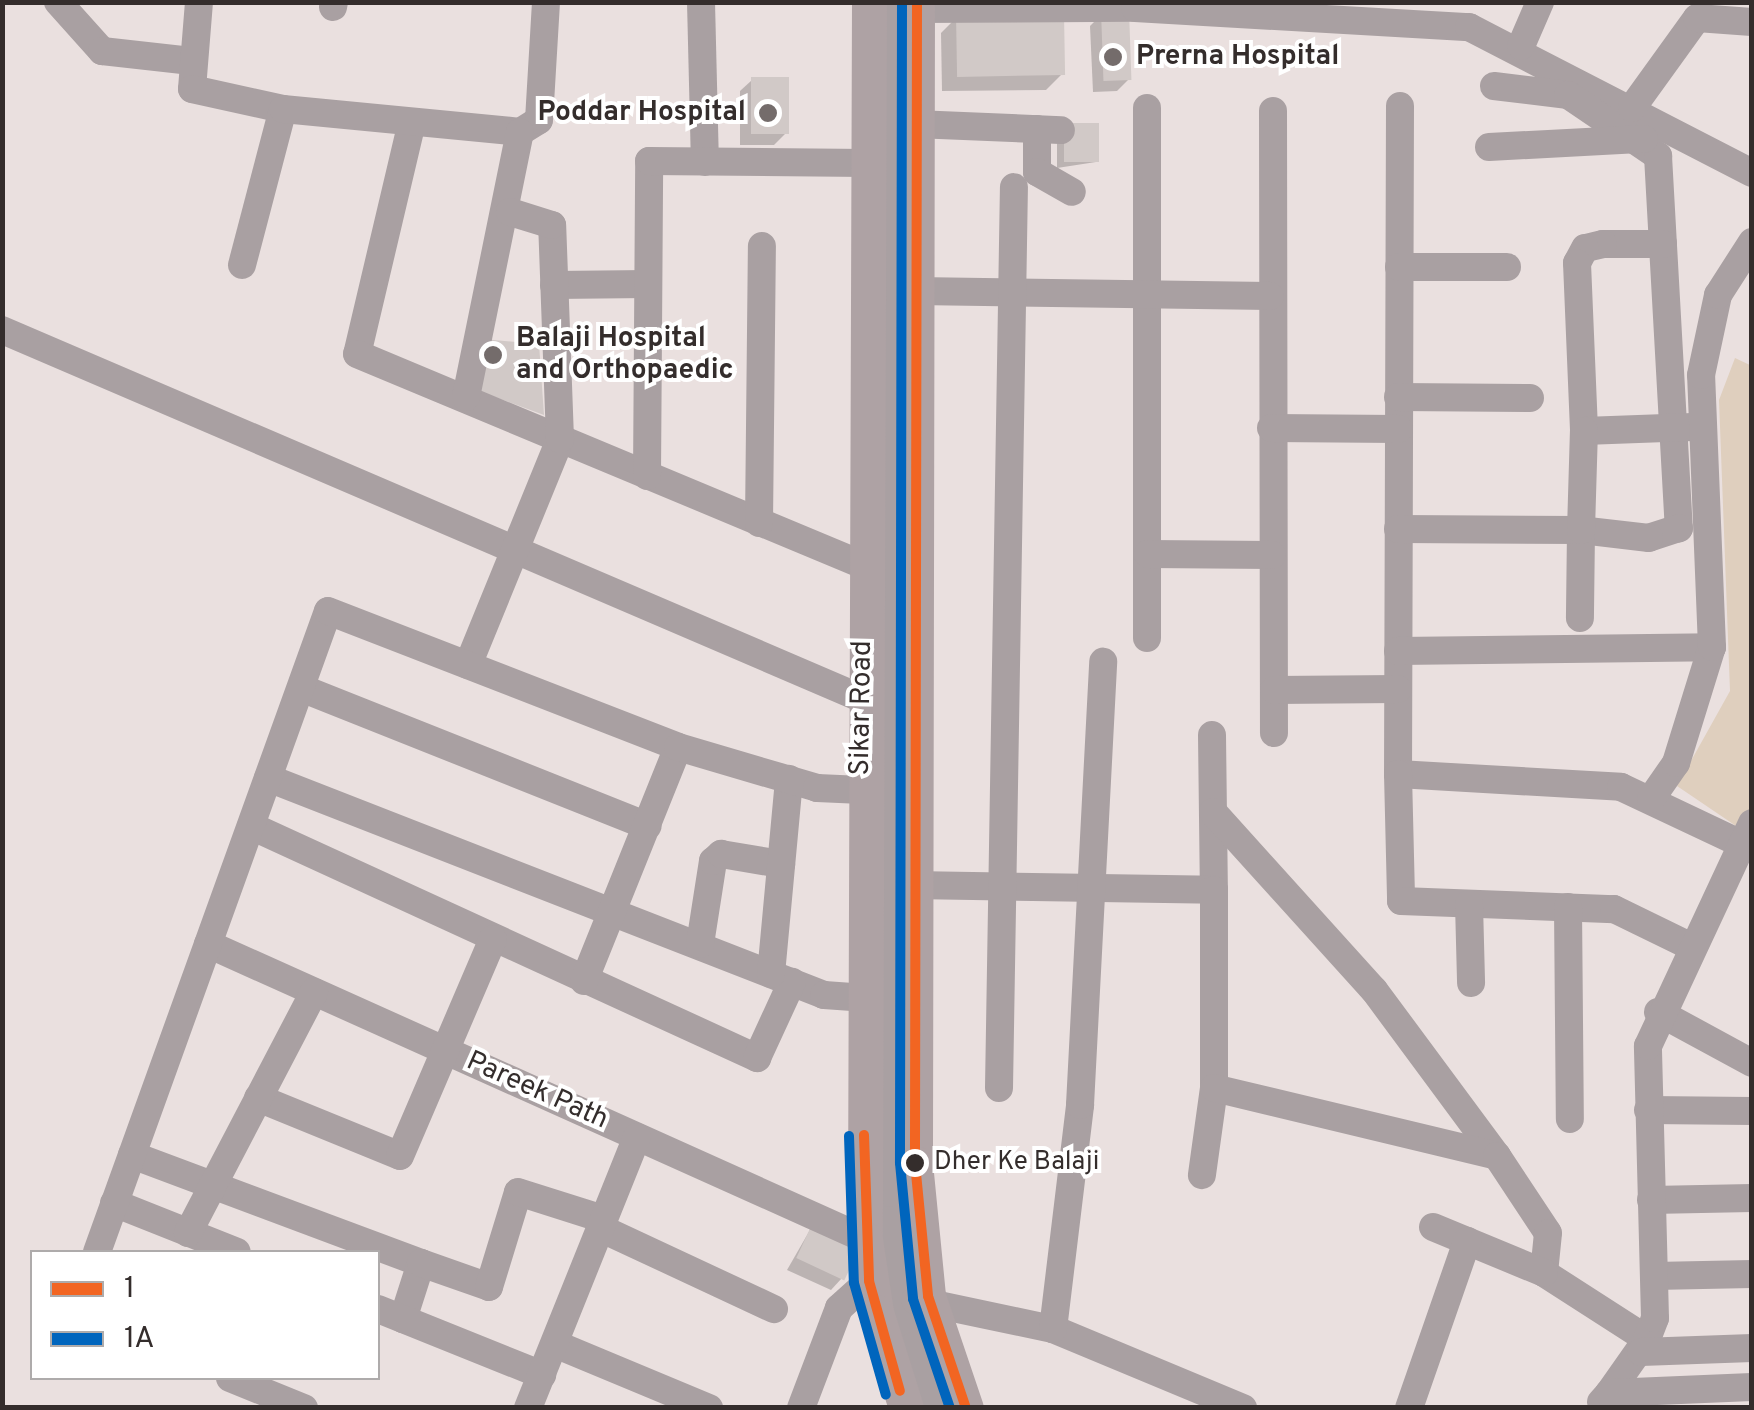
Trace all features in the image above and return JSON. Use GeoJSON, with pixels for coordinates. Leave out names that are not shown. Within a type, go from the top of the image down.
{"type":"FeatureCollection","features":[{"type":"Feature","properties":{"kind":"main road","name":"Sikar Road"},"geometry":{"type":"LineString","coordinates":[[869,2],[862,790],[866,1239],[894,1298],[906,1408]]}},
{"type":"Feature","properties":{"kind":"main road"},"geometry":{"type":"LineString","coordinates":[[909,5],[915,124],[916,291],[912,884],[915,1163],[894,1298],[966,1408]]}},
{"type":"Feature","properties":{"kind":"street"},"geometry":{"type":"LineString","coordinates":[[58,2],[102,52],[191,61]]}},
{"type":"Feature","properties":{"kind":"street"},"geometry":{"type":"LineString","coordinates":[[200,2],[190,84],[202,96],[283,110],[520,132],[539,120],[546,2]]}},
{"type":"Feature","properties":{"kind":"street"},"geometry":{"type":"LineString","coordinates":[[701,2],[705,162]]}},
{"type":"Feature","properties":{"kind":"street"},"geometry":{"type":"LineString","coordinates":[[1521,46],[1540,2]]}},
{"type":"Feature","properties":{"kind":"street"},"geometry":{"type":"LineString","coordinates":[[936,1408],[894,1298],[889,1220],[886,985],[909,5],[1199,7],[1470,27],[1521,46],[1752,173]]}},
{"type":"Feature","properties":{"kind":"street"},"geometry":{"type":"LineString","coordinates":[[1632,108],[1697,18],[1752,22]]}},
{"type":"Feature","properties":{"kind":"street"},"geometry":{"type":"LineString","coordinates":[[1494,86],[1568,95],[1644,139],[1658,156],[1663,244],[1712,647],[1682,747],[1652,799]]}},
{"type":"Feature","properties":{"kind":"street"},"geometry":{"type":"LineString","coordinates":[[1400,106],[1401,901],[1614,908],[1690,946]]}},
{"type":"Feature","properties":{"kind":"street"},"geometry":{"type":"LineString","coordinates":[[1147,108],[1152,296],[1147,638]]}},
{"type":"Feature","properties":{"kind":"street"},"geometry":{"type":"LineString","coordinates":[[242,264],[283,110]]}},
{"type":"Feature","properties":{"kind":"street"},"geometry":{"type":"LineString","coordinates":[[1272,111],[1274,734]]}},
{"type":"Feature","properties":{"kind":"street"},"geometry":{"type":"LineString","coordinates":[[412,122],[356,354],[864,565]]}},
{"type":"Feature","properties":{"kind":"street"},"geometry":{"type":"LineString","coordinates":[[915,124],[1049,130],[1037,172],[1072,192]]}},
{"type":"Feature","properties":{"kind":"street"},"geometry":{"type":"LineString","coordinates":[[466,397],[510,212],[520,132]]}},
{"type":"Feature","properties":{"kind":"street"},"geometry":{"type":"LineString","coordinates":[[1489,146],[1644,139]]}},
{"type":"Feature","properties":{"kind":"street"},"geometry":{"type":"LineString","coordinates":[[647,476],[649,161],[866,163]]}},
{"type":"Feature","properties":{"kind":"street"},"geometry":{"type":"LineString","coordinates":[[999,1088],[1014,188]]}},
{"type":"Feature","properties":{"kind":"street"},"geometry":{"type":"LineString","coordinates":[[468,666],[560,439],[552,225],[510,212]]}},
{"type":"Feature","properties":{"kind":"street"},"geometry":{"type":"LineString","coordinates":[[1398,529],[1581,530],[1649,538],[1678,528],[1687,427],[1718,295],[1752,242]]}},
{"type":"Feature","properties":{"kind":"street"},"geometry":{"type":"LineString","coordinates":[[1580,618],[1584,431],[1578,263],[1585,248],[1604,244],[1663,244]]}},
{"type":"Feature","properties":{"kind":"street"},"geometry":{"type":"LineString","coordinates":[[759,523],[762,246]]}},
{"type":"Feature","properties":{"kind":"street"},"geometry":{"type":"LineString","coordinates":[[1399,267],[1508,267]]}},
{"type":"Feature","properties":{"kind":"street"},"geometry":{"type":"LineString","coordinates":[[554,285],[648,284]]}},
{"type":"Feature","properties":{"kind":"street"},"geometry":{"type":"LineString","coordinates":[[916,291],[1270,296]]}},
{"type":"Feature","properties":{"kind":"street"},"geometry":{"type":"LineString","coordinates":[[2,330],[863,700]]}},
{"type":"Feature","properties":{"kind":"street"},"geometry":{"type":"LineString","coordinates":[[1398,397],[1530,398]]}},
{"type":"Feature","properties":{"kind":"street"},"geometry":{"type":"LineString","coordinates":[[1584,431],[1687,427]]}},
{"type":"Feature","properties":{"kind":"street"},"geometry":{"type":"LineString","coordinates":[[1271,428],[1399,429]]}},
{"type":"Feature","properties":{"kind":"street"},"geometry":{"type":"LineString","coordinates":[[1148,554],[1272,555]]}},
{"type":"Feature","properties":{"kind":"street"},"geometry":{"type":"LineString","coordinates":[[97,1250],[328,612],[678,747],[789,779],[862,790]]}},
{"type":"Feature","properties":{"kind":"street"},"geometry":{"type":"LineString","coordinates":[[1398,652],[1712,647]]}},
{"type":"Feature","properties":{"kind":"street"},"geometry":{"type":"LineString","coordinates":[[1053,1330],[1080,1105],[1104,662]]}},
{"type":"Feature","properties":{"kind":"street"},"geometry":{"type":"LineString","coordinates":[[300,688],[647,826]]}},
{"type":"Feature","properties":{"kind":"street"},"geometry":{"type":"LineString","coordinates":[[1274,690],[1398,689]]}},
{"type":"Feature","properties":{"kind":"street"},"geometry":{"type":"LineString","coordinates":[[1202,1175],[1214,1088],[1212,735]]}},
{"type":"Feature","properties":{"kind":"street"},"geometry":{"type":"LineString","coordinates":[[584,981],[678,747]]}},
{"type":"Feature","properties":{"kind":"street"},"geometry":{"type":"LineString","coordinates":[[1398,774],[1557,779],[1652,799],[1745,850],[1690,946],[1658,1012],[1648,1046],[1654,1276],[1644,1345],[1603,1400]]}},
{"type":"Feature","properties":{"kind":"street"},"geometry":{"type":"LineString","coordinates":[[268,778],[782,978],[863,998]]}},
{"type":"Feature","properties":{"kind":"street"},"geometry":{"type":"LineString","coordinates":[[251,826],[757,1058],[782,978],[781,864],[789,779]]}},
{"type":"Feature","properties":{"kind":"street"},"geometry":{"type":"LineString","coordinates":[[1213,812],[1374,990],[1498,1156],[1548,1233],[1544,1273]]}},
{"type":"Feature","properties":{"kind":"street"},"geometry":{"type":"LineString","coordinates":[[700,944],[713,861],[721,854],[781,864]]}},
{"type":"Feature","properties":{"kind":"street"},"geometry":{"type":"LineString","coordinates":[[912,884],[1214,890]]}},
{"type":"Feature","properties":{"kind":"street"},"geometry":{"type":"LineString","coordinates":[[1470,904],[1470,984]]}},
{"type":"Feature","properties":{"kind":"street"},"geometry":{"type":"LineString","coordinates":[[1568,907],[1570,1118]]}},
{"type":"Feature","properties":{"kind":"street"},"geometry":{"type":"LineString","coordinates":[[258,1098],[400,1156],[442,1049],[493,939]]}},
{"type":"Feature","properties":{"kind":"street","name":"Pareek Path"},"geometry":{"type":"LineString","coordinates":[[208,944],[866,1239]]}},
{"type":"Feature","properties":{"kind":"street"},"geometry":{"type":"LineString","coordinates":[[188,1233],[314,992]]}},
{"type":"Feature","properties":{"kind":"street"},"geometry":{"type":"LineString","coordinates":[[1658,1012],[1752,1064]]}},
{"type":"Feature","properties":{"kind":"street"},"geometry":{"type":"LineString","coordinates":[[1214,1088],[1498,1156]]}},
{"type":"Feature","properties":{"kind":"street"},"geometry":{"type":"LineString","coordinates":[[1648,1110],[1752,1111]]}},
{"type":"Feature","properties":{"kind":"street"},"geometry":{"type":"LineString","coordinates":[[528,1408],[637,1137]]}},
{"type":"Feature","properties":{"kind":"street"},"geometry":{"type":"LineString","coordinates":[[132,1155],[210,1190],[489,1287],[518,1192],[602,1224],[774,1309]]}},
{"type":"Feature","properties":{"kind":"street"},"geometry":{"type":"LineString","coordinates":[[1651,1200],[1752,1198]]}},
{"type":"Feature","properties":{"kind":"street"},"geometry":{"type":"LineString","coordinates":[[114,1203],[229,1250]]}},
{"type":"Feature","properties":{"kind":"street"},"geometry":{"type":"LineString","coordinates":[[1433,1227],[1544,1273],[1644,1345],[1752,1348]]}},
{"type":"Feature","properties":{"kind":"street"},"geometry":{"type":"LineString","coordinates":[[1409,1408],[1467,1241]]}},
{"type":"Feature","properties":{"kind":"street"},"geometry":{"type":"LineString","coordinates":[[422,1263],[390,1314],[542,1375]]}},
{"type":"Feature","properties":{"kind":"street"},"geometry":{"type":"LineString","coordinates":[[1654,1276],[1752,1274]]}},
{"type":"Feature","properties":{"kind":"street"},"geometry":{"type":"LineString","coordinates":[[802,1408],[839,1308],[894,1298],[1053,1330],[1243,1408]]}},
{"type":"Feature","properties":{"kind":"street"},"geometry":{"type":"LineString","coordinates":[[554,1344],[661,1398],[709,1408]]}},
{"type":"Feature","properties":{"kind":"street"},"geometry":{"type":"LineString","coordinates":[[235,1380],[304,1408]]}},
{"type":"Feature","properties":{"kind":"street"},"geometry":{"type":"LineString","coordinates":[[1603,1400],[1752,1387]]}},
{"type":"Feature","properties":{"kind":"shaded area"},"geometry":{"type":"Polygon","coordinates":[[[1735,358],[1752,366],[1751,806],[1739,828],[1677,786],[1730,691],[1719,400],[1735,358]]]}},
{"type":"Feature","properties":{"kind":"building"},"geometry":{"type":"Polygon","coordinates":[[[1129,10],[1131,80],[1103,81],[1101,11],[1129,10]]]}},
{"type":"Feature","properties":{"kind":"building"},"geometry":{"type":"Polygon","coordinates":[[[1064,13],[1065,75],[957,77],[956,15],[1064,13]]]}},
{"type":"Feature","properties":{"kind":"building"},"geometry":{"type":"Polygon","coordinates":[[[751,77],[789,77],[789,134],[751,134],[751,77]]]}},
{"type":"Feature","properties":{"kind":"building"},"geometry":{"type":"Polygon","coordinates":[[[1064,123],[1099,123],[1099,162],[1064,162],[1064,123]]]}},
{"type":"Feature","properties":{"kind":"building"},"geometry":{"type":"Polygon","coordinates":[[[483,339],[539,344],[544,415],[473,389],[483,339]]]}},
{"type":"Feature","properties":{"kind":"building"},"geometry":{"type":"Polygon","coordinates":[[[814,1220],[862,1242],[844,1280],[796,1258],[814,1220]]]}},
{"type":"Feature","properties":{"kind":"transit line","name":"1A"},"geometry":{"type":"LineString","coordinates":[[902,2],[900,1163],[913,1299],[950,1408]]}},
{"type":"Feature","properties":{"kind":"transit line","name":"1"},"geometry":{"type":"LineString","coordinates":[[917,2],[915,1163],[928,1296],[966,1408]]}},
{"type":"Feature","properties":{"kind":"transit line","name":"1"},"geometry":{"type":"LineString","coordinates":[[864,1135],[869,1281],[900,1391]]}},
{"type":"Feature","properties":{"kind":"transit line","name":"1A"},"geometry":{"type":"LineString","coordinates":[[849,1136],[854,1283],[886,1395]]}},
{"type":"Feature","properties":{"kind":"place","name":"Prerna Hospital"},"geometry":{"type":"Point","coordinates":[1113,57]}},
{"type":"Feature","properties":{"kind":"place","name":"Poddar Hospital"},"geometry":{"type":"Point","coordinates":[768,113]}},
{"type":"Feature","properties":{"kind":"place","name":"Balaji Hospital and Orthopaedic"},"geometry":{"type":"Point","coordinates":[493,355]}},
{"type":"Feature","properties":{"kind":"place","name":"Dher Ke Balaji"},"geometry":{"type":"Point","coordinates":[915,1163]}}]}
